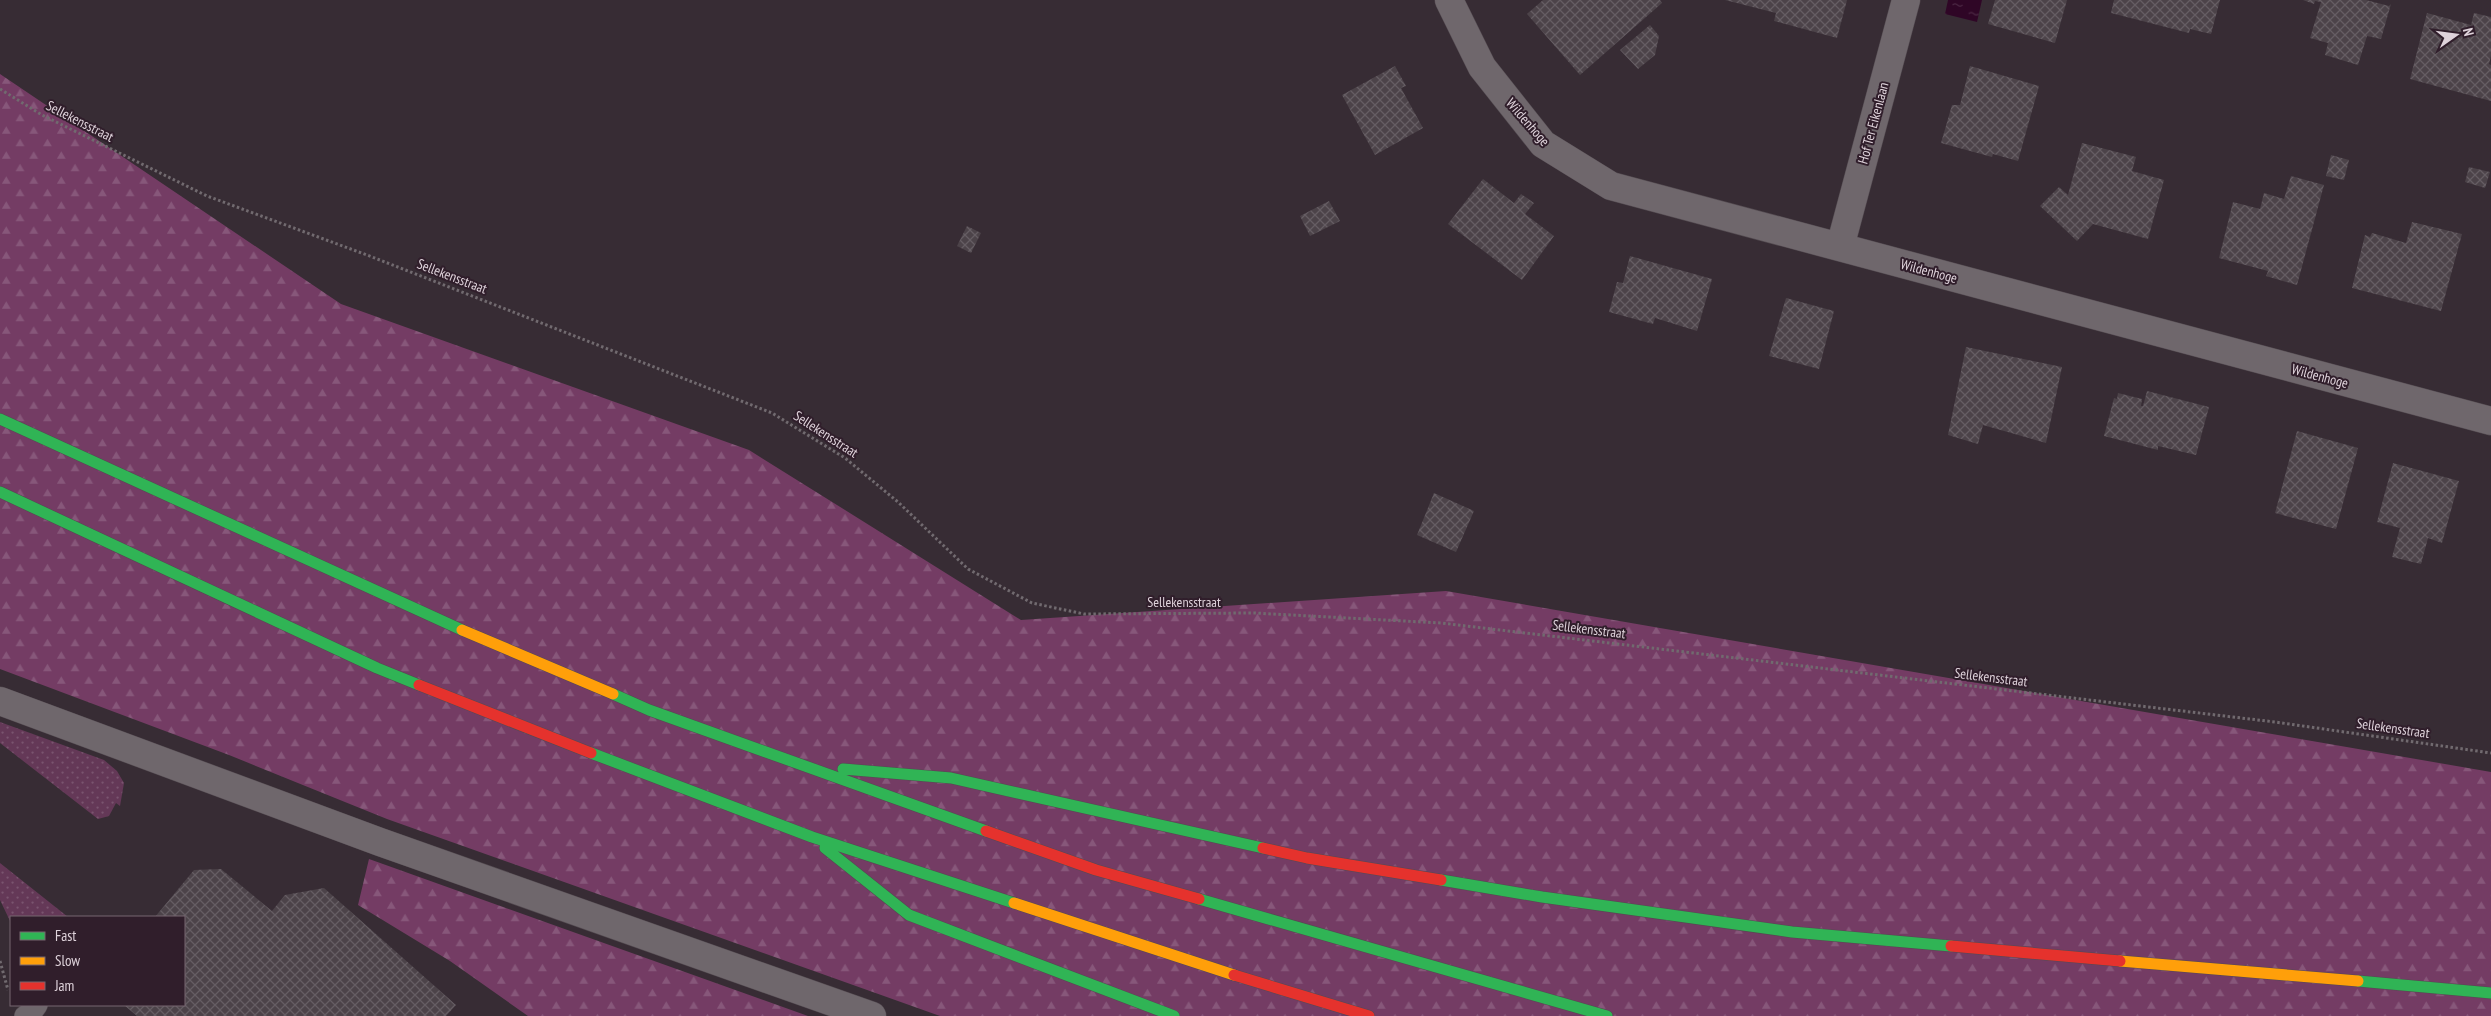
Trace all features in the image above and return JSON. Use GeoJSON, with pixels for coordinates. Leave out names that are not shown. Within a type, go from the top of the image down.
{"type":"FeatureCollection","features":[{"type":"Feature","properties":{"kind":"highway"},"geometry":{"type":"LineString","coordinates":[[0,418],[403,605],[649,710],[1096,870],[1607,1016]]}},
{"type":"Feature","properties":{"kind":"highway"},"geometry":{"type":"LineString","coordinates":[[0,492],[377,668],[578,748],[812,837],[1263,985],[1369,1016]]}},
{"type":"Feature","properties":{"kind":"highway"},"geometry":{"type":"LineString","coordinates":[[808,767],[951,778],[1308,858],[1542,897],[1792,932],[2491,993]]}},
{"type":"Feature","properties":{"kind":"highway"},"geometry":{"type":"LineString","coordinates":[[812,837],[909,915],[1174,1016]]}},
{"type":"Feature","properties":{"kind":"street","name":"Wildenhoge"},"geometry":{"type":"LineString","coordinates":[[1449,0],[1482,67],[1543,144],[1611,186],[2491,421]]}},
{"type":"Feature","properties":{"kind":"street","name":"Hof Ter Eikenlaan"},"geometry":{"type":"LineString","coordinates":[[1840,247],[1906,0]]}},
{"type":"Feature","properties":{"kind":"street"},"geometry":{"type":"LineString","coordinates":[[0,701],[380,842],[872,1016]]}},
{"type":"Feature","properties":{"kind":"lane"},"geometry":{"type":"LineString","coordinates":[[25,1016],[32,1012],[36,1006]]}},
{"type":"Feature","properties":{"kind":"path","name":"Sellekensstraat"},"geometry":{"type":"LineString","coordinates":[[0,90],[42,115],[207,196],[367,255],[772,413],[845,458],[898,502],[968,569],[1032,603],[1084,614],[1254,613],[1441,623],[2275,722],[2491,754]]}},
{"type":"Feature","properties":{"kind":"path"},"geometry":{"type":"LineString","coordinates":[[0,961],[4,973]]}},
{"type":"Feature","properties":{"kind":"shaded area"},"geometry":{"type":"Polygon","coordinates":[[[0,722],[104,760],[117,771],[124,783],[120,806],[116,803],[109,816],[98,819],[0,743],[0,722]]]}},
{"type":"Feature","properties":{"kind":"shaded area"},"geometry":{"type":"Polygon","coordinates":[[[0,863],[67,916],[10,916],[10,921],[0,900],[0,863]]]}},
{"type":"Feature","properties":{"kind":"green space"},"geometry":{"type":"Polygon","coordinates":[[[0,74],[341,304],[749,450],[1021,620],[1446,591],[2491,772],[2491,1016],[940,1016],[387,819],[229,755],[0,669],[0,74]]]}},
{"type":"Feature","properties":{"kind":"green space"},"geometry":{"type":"Polygon","coordinates":[[[369,859],[808,1016],[528,1016],[450,961],[358,905],[369,859]]]}},
{"type":"Feature","properties":{"kind":"water"},"geometry":{"type":"Polygon","coordinates":[[[1948,0],[1982,0],[1977,22],[1945,14],[1948,0]]]}},
{"type":"Feature","properties":{"kind":"building"},"geometry":{"type":"Polygon","coordinates":[[[1543,0],[1660,0],[1662,3],[1580,75],[1527,14],[1543,0]]]}},
{"type":"Feature","properties":{"kind":"building"},"geometry":{"type":"Polygon","coordinates":[[[1725,0],[1847,0],[1837,38],[1774,21],[1776,13],[1725,0]]]}},
{"type":"Feature","properties":{"kind":"building"},"geometry":{"type":"Polygon","coordinates":[[[1995,0],[2067,0],[2055,43],[1988,24],[1995,0]]]}},
{"type":"Feature","properties":{"kind":"building"},"geometry":{"type":"Polygon","coordinates":[[[2114,0],[2220,0],[2211,34],[2190,29],[2189,33],[2111,13],[2114,0]]]}},
{"type":"Feature","properties":{"kind":"building"},"geometry":{"type":"Polygon","coordinates":[[[2303,0],[2366,0],[2389,6],[2391,4],[2381,39],[2367,36],[2358,65],[2325,55],[2328,43],[2310,38],[2321,2],[2315,1],[2314,4],[2303,0]]]}},
{"type":"Feature","properties":{"kind":"building"},"geometry":{"type":"Polygon","coordinates":[[[2427,13],[2471,25],[2474,13],[2491,17],[2491,56],[2489,64],[2491,65],[2491,101],[2410,79],[2427,13]]]}},
{"type":"Feature","properties":{"kind":"building"},"geometry":{"type":"Polygon","coordinates":[[[1650,25],[1659,36],[1655,55],[1638,69],[1620,50],[1650,25]]]}},
{"type":"Feature","properties":{"kind":"building"},"geometry":{"type":"Polygon","coordinates":[[[1395,66],[1406,86],[1401,88],[1423,128],[1375,155],[1342,95],[1395,66]]]}},
{"type":"Feature","properties":{"kind":"building"},"geometry":{"type":"Polygon","coordinates":[[[1970,66],[2039,86],[2018,161],[1993,154],[1992,157],[1941,143],[1952,105],[1960,105],[1970,66]]]}},
{"type":"Feature","properties":{"kind":"building"},"geometry":{"type":"Polygon","coordinates":[[[2082,143],[2136,157],[2132,171],[2164,180],[2148,239],[2093,224],[2077,241],[2040,206],[2059,187],[2068,195],[2082,143]]]}},
{"type":"Feature","properties":{"kind":"building"},"geometry":{"type":"Polygon","coordinates":[[[2331,155],[2349,160],[2344,180],[2326,176],[2331,155]]]}},
{"type":"Feature","properties":{"kind":"building"},"geometry":{"type":"Polygon","coordinates":[[[2469,167],[2490,172],[2485,188],[2465,182],[2469,167]]]}},
{"type":"Feature","properties":{"kind":"building"},"geometry":{"type":"Polygon","coordinates":[[[2291,176],[2324,185],[2297,285],[2266,276],[2268,271],[2219,258],[2233,202],[2260,209],[2264,193],[2284,199],[2291,176]]]}},
{"type":"Feature","properties":{"kind":"building"},"geometry":{"type":"Polygon","coordinates":[[[1483,179],[1514,203],[1521,194],[1534,203],[1525,214],[1554,236],[1522,280],[1448,224],[1483,179]]]}},
{"type":"Feature","properties":{"kind":"building"},"geometry":{"type":"Polygon","coordinates":[[[1329,201],[1340,221],[1310,236],[1300,216],[1329,201]]]}},
{"type":"Feature","properties":{"kind":"building"},"geometry":{"type":"Polygon","coordinates":[[[2412,222],[2462,234],[2441,311],[2352,288],[2365,235],[2370,237],[2372,233],[2406,243],[2412,222]]]}},
{"type":"Feature","properties":{"kind":"building"},"geometry":{"type":"Polygon","coordinates":[[[967,226],[981,233],[971,253],[957,246],[967,226]]]}},
{"type":"Feature","properties":{"kind":"building"},"geometry":{"type":"Polygon","coordinates":[[[1630,256],[1712,279],[1697,331],[1655,318],[1653,324],[1609,312],[1617,282],[1623,283],[1630,256]]]}},
{"type":"Feature","properties":{"kind":"building"},"geometry":{"type":"Polygon","coordinates":[[[1786,298],[1834,311],[1819,369],[1769,356],[1786,298]]]}},
{"type":"Feature","properties":{"kind":"building"},"geometry":{"type":"Polygon","coordinates":[[[1966,347],[2062,367],[2046,443],[1983,425],[1978,444],[1948,435],[1966,347]]]}},
{"type":"Feature","properties":{"kind":"building"},"geometry":{"type":"Polygon","coordinates":[[[2147,391],[2209,407],[2196,455],[2158,446],[2158,450],[2104,436],[2114,398],[2117,399],[2118,393],[2142,399],[2141,406],[2143,406],[2147,391]]]}},
{"type":"Feature","properties":{"kind":"building"},"geometry":{"type":"Polygon","coordinates":[[[2297,431],[2358,448],[2336,529],[2275,513],[2297,431]]]}},
{"type":"Feature","properties":{"kind":"building"},"geometry":{"type":"Polygon","coordinates":[[[2393,463],[2459,481],[2442,543],[2428,538],[2421,564],[2392,557],[2400,528],[2377,522],[2393,463]]]}},
{"type":"Feature","properties":{"kind":"building"},"geometry":{"type":"Polygon","coordinates":[[[1434,493],[1474,511],[1456,552],[1417,535],[1434,493]]]}},
{"type":"Feature","properties":{"kind":"building"},"geometry":{"type":"Polygon","coordinates":[[[221,869],[272,911],[285,895],[324,888],[456,1005],[446,1016],[137,1016],[125,1006],[185,1006],[185,916],[156,916],[194,870],[221,869]]]}},
{"type":"Feature","properties":{"kind":"traffic: fast"},"geometry":{"type":"LineString","coordinates":[[0,419],[462,630]]}},
{"type":"Feature","properties":{"kind":"traffic: fast"},"geometry":{"type":"LineString","coordinates":[[0,492],[377,668],[419,685]]}},
{"type":"Feature","properties":{"kind":"traffic: fast"},"geometry":{"type":"LineString","coordinates":[[613,694],[649,710],[986,831]]}},
{"type":"Feature","properties":{"kind":"traffic: fast"},"geometry":{"type":"LineString","coordinates":[[591,753],[812,837],[1014,903]]}},
{"type":"Feature","properties":{"kind":"traffic: fast"},"geometry":{"type":"LineString","coordinates":[[843,769],[951,778],[1263,848]]}},
{"type":"Feature","properties":{"kind":"traffic: fast"},"geometry":{"type":"LineString","coordinates":[[825,848],[909,915],[1174,1016]]}},
{"type":"Feature","properties":{"kind":"traffic: fast"},"geometry":{"type":"LineString","coordinates":[[1441,880],[1542,897],[1792,932],[1951,946]]}},
{"type":"Feature","properties":{"kind":"traffic: fast"},"geometry":{"type":"LineString","coordinates":[[1199,899],[1607,1016]]}},
{"type":"Feature","properties":{"kind":"traffic: fast"},"geometry":{"type":"LineString","coordinates":[[2358,981],[2491,993]]}},
{"type":"Feature","properties":{"kind":"traffic: slow"},"geometry":{"type":"LineString","coordinates":[[462,630],[613,694]]}},
{"type":"Feature","properties":{"kind":"traffic: slow"},"geometry":{"type":"LineString","coordinates":[[1014,903],[1234,975]]}},
{"type":"Feature","properties":{"kind":"traffic: slow"},"geometry":{"type":"LineString","coordinates":[[2120,961],[2358,981]]}},
{"type":"Feature","properties":{"kind":"traffic: jam"},"geometry":{"type":"LineString","coordinates":[[419,685],[591,753]]}},
{"type":"Feature","properties":{"kind":"traffic: jam"},"geometry":{"type":"LineString","coordinates":[[986,831],[1096,870],[1199,899]]}},
{"type":"Feature","properties":{"kind":"traffic: jam"},"geometry":{"type":"LineString","coordinates":[[1263,848],[1307,858],[1441,880]]}},
{"type":"Feature","properties":{"kind":"traffic: jam"},"geometry":{"type":"LineString","coordinates":[[1951,946],[2120,961]]}},
{"type":"Feature","properties":{"kind":"traffic: jam"},"geometry":{"type":"LineString","coordinates":[[1234,975],[1369,1016]]}}]}
